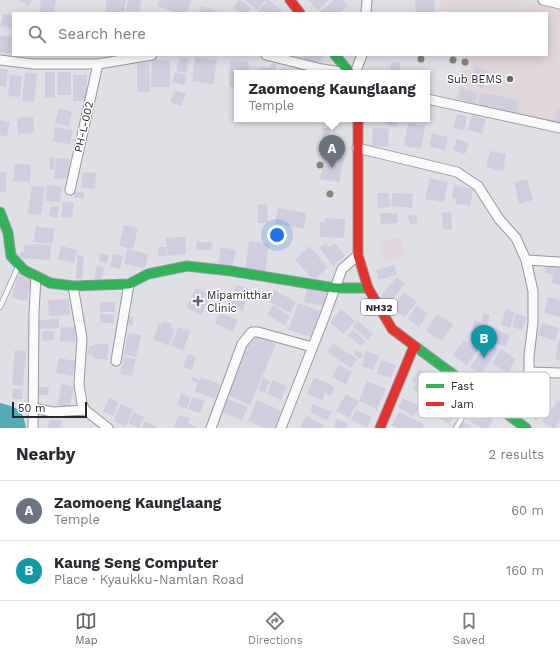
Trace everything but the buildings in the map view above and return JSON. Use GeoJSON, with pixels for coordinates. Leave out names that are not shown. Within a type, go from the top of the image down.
{"type":"FeatureCollection","features":[{"type":"Feature","properties":{"kind":"main road"},"geometry":{"type":"LineString","coordinates":[[290,0],[299,12]]}},
{"type":"Feature","properties":{"kind":"main road"},"geometry":{"type":"LineString","coordinates":[[336,56],[347,70]]}},
{"type":"Feature","properties":{"kind":"main road","name":"NH32"},"geometry":{"type":"LineString","coordinates":[[358,122],[358,256],[368,288],[392,329],[450,372]]}},
{"type":"Feature","properties":{"kind":"main road"},"geometry":{"type":"LineString","coordinates":[[0,212],[8,233],[11,256],[24,270],[50,283],[73,286],[129,284],[148,274],[187,266],[231,271],[335,288],[368,288]]}},
{"type":"Feature","properties":{"kind":"main road"},"geometry":{"type":"LineString","coordinates":[[380,428],[414,346]]}},
{"type":"Feature","properties":{"kind":"main road","name":"NH32"},"geometry":{"type":"LineString","coordinates":[[513,418],[526,428]]}},
{"type":"Feature","properties":{"kind":"street"},"geometry":{"type":"LineString","coordinates":[[366,12],[367,0]]}},
{"type":"Feature","properties":{"kind":"street"},"geometry":{"type":"LineString","coordinates":[[543,0],[560,4]]}},
{"type":"Feature","properties":{"kind":"street"},"geometry":{"type":"LineString","coordinates":[[0,60],[33,64],[98,64],[146,56]]}},
{"type":"Feature","properties":{"kind":"street"},"geometry":{"type":"LineString","coordinates":[[270,56],[329,70]]}},
{"type":"Feature","properties":{"kind":"street"},"geometry":{"type":"LineString","coordinates":[[356,70],[362,56]]}},
{"type":"Feature","properties":{"kind":"street","name":"PH-L-002"},"geometry":{"type":"LineString","coordinates":[[70,190],[98,64]]}},
{"type":"Feature","properties":{"kind":"street"},"geometry":{"type":"LineString","coordinates":[[430,100],[560,128]]}},
{"type":"Feature","properties":{"kind":"street"},"geometry":{"type":"LineString","coordinates":[[357,148],[457,172],[478,186],[499,219],[516,238],[526,260],[533,292],[533,322],[529,356],[529,372]]}},
{"type":"Feature","properties":{"kind":"street"},"geometry":{"type":"LineString","coordinates":[[281,428],[342,269],[358,256]]}},
{"type":"Feature","properties":{"kind":"street"},"geometry":{"type":"LineString","coordinates":[[526,260],[560,262]]}},
{"type":"Feature","properties":{"kind":"street"},"geometry":{"type":"LineString","coordinates":[[33,428],[34,313],[36,276]]}},
{"type":"Feature","properties":{"kind":"street"},"geometry":{"type":"LineString","coordinates":[[116,361],[129,284]]}},
{"type":"Feature","properties":{"kind":"street"},"geometry":{"type":"LineString","coordinates":[[73,286],[82,338],[79,384],[82,404],[85,410],[108,428]]}},
{"type":"Feature","properties":{"kind":"street"},"geometry":{"type":"LineString","coordinates":[[211,428],[242,344],[252,332],[258,332],[312,347]]}},
{"type":"Feature","properties":{"kind":"street"},"geometry":{"type":"LineString","coordinates":[[550,373],[560,373]]}},
{"type":"Feature","properties":{"kind":"street"},"geometry":{"type":"LineString","coordinates":[[33,408],[60,412],[85,410]]}},
{"type":"Feature","properties":{"kind":"lane"},"geometry":{"type":"LineString","coordinates":[[0,307],[19,265]]}},
{"type":"Feature","properties":{"kind":"lane"},"geometry":{"type":"LineString","coordinates":[[456,428],[462,418]]}},
{"type":"Feature","properties":{"kind":"shaded area","name":"Sub BEMS"},"geometry":{"type":"Polygon","coordinates":[[[441,0],[522,0],[560,7],[560,126],[455,102],[466,56],[548,56],[548,12],[440,11],[441,0]]]}},
{"type":"Feature","properties":{"kind":"shaded area"},"geometry":{"type":"Polygon","coordinates":[[[401,237],[406,256],[386,262],[380,242],[401,237]]]}},
{"type":"Feature","properties":{"kind":"water"},"geometry":{"type":"Polygon","coordinates":[[[0,403],[18,410],[23,417],[26,428],[0,428],[0,403]]]}},
{"type":"Feature","properties":{"kind":"traffic: fast"},"geometry":{"type":"LineString","coordinates":[[336,56],[348,70]]}},
{"type":"Feature","properties":{"kind":"traffic: fast"},"geometry":{"type":"LineString","coordinates":[[0,212],[8,233],[11,256],[24,270],[50,283],[73,286],[129,284],[148,274],[187,266],[231,271],[335,288],[368,288]]}},
{"type":"Feature","properties":{"kind":"traffic: fast"},"geometry":{"type":"LineString","coordinates":[[416,347],[450,372]]}},
{"type":"Feature","properties":{"kind":"traffic: fast"},"geometry":{"type":"LineString","coordinates":[[512,418],[526,428]]}},
{"type":"Feature","properties":{"kind":"traffic: jam"},"geometry":{"type":"LineString","coordinates":[[290,0],[299,12]]}},
{"type":"Feature","properties":{"kind":"traffic: jam"},"geometry":{"type":"LineString","coordinates":[[358,122],[358,255],[368,288],[392,329],[416,347]]}},
{"type":"Feature","properties":{"kind":"traffic: jam"},"geometry":{"type":"LineString","coordinates":[[380,428],[414,346]]}},
{"type":"Feature","properties":{"kind":"place","name":"Sub BEMS"},"geometry":{"type":"Point","coordinates":[510,79]}},
{"type":"Feature","properties":{"kind":"place","name":"Zaomoeng Kaunglaang"},"geometry":{"type":"Point","coordinates":[332,168]}},
{"type":"Feature","properties":{"kind":"place","name":"Mipamitthar Clinic"},"geometry":{"type":"Point","coordinates":[198,301]}},
{"type":"Feature","properties":{"kind":"place","name":"Kaung Seng Computer"},"geometry":{"type":"Point","coordinates":[484,358]}}]}
